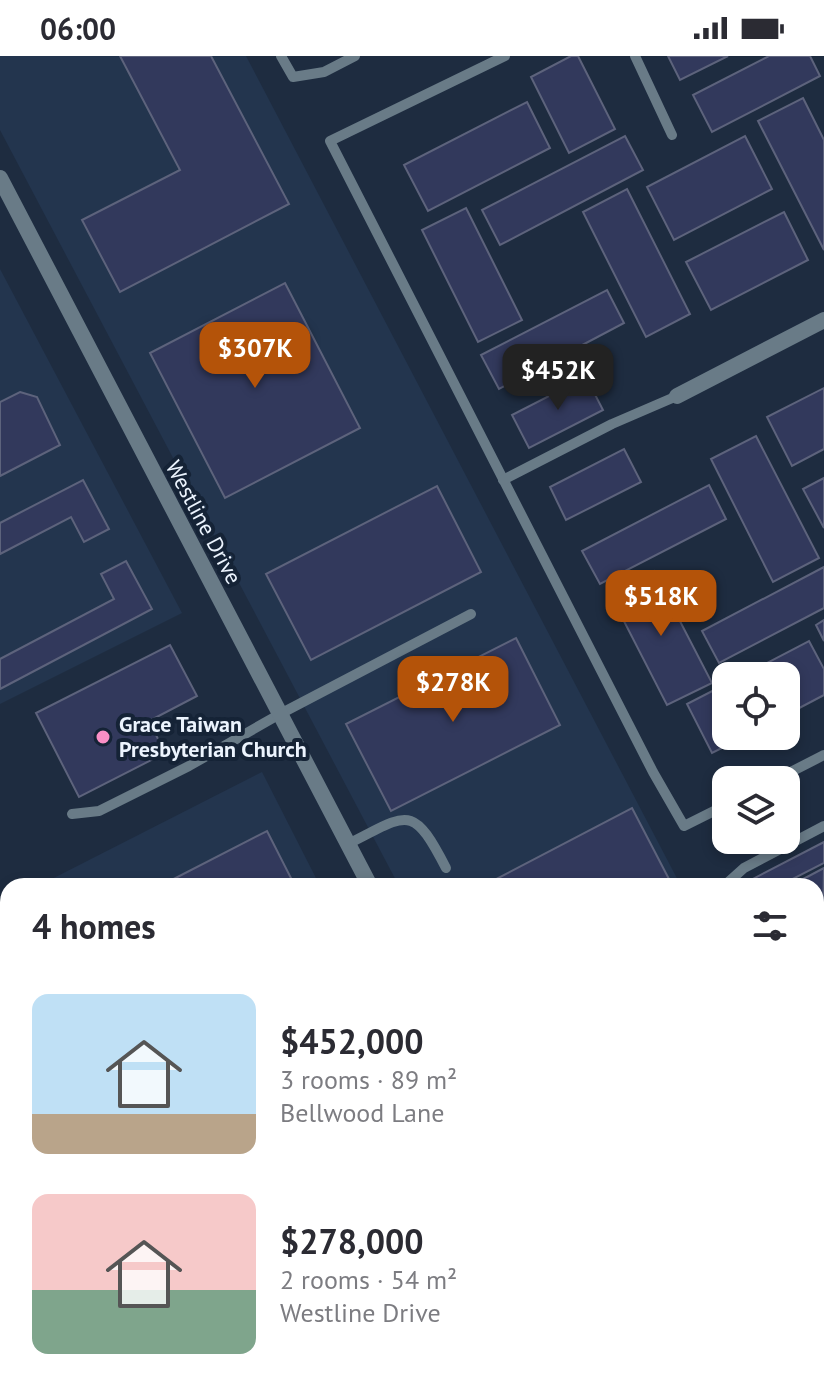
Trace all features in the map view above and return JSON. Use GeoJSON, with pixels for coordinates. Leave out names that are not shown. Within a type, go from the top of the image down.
{"type":"FeatureCollection","features":[{"type":"Feature","properties":{"kind":"street","name":"Westline Drive"},"geometry":{"type":"LineString","coordinates":[[0,178],[366,878]]}},
{"type":"Feature","properties":{"kind":"street"},"geometry":{"type":"LineString","coordinates":[[677,396],[824,320]]}},
{"type":"Feature","properties":{"kind":"lane"},"geometry":{"type":"LineString","coordinates":[[281,56],[293,77],[324,72],[355,56]]}},
{"type":"Feature","properties":{"kind":"lane"},"geometry":{"type":"LineString","coordinates":[[505,56],[330,141],[653,772],[684,826],[712,812]]}},
{"type":"Feature","properties":{"kind":"lane"},"geometry":{"type":"LineString","coordinates":[[635,56],[672,135]]}},
{"type":"Feature","properties":{"kind":"lane"},"geometry":{"type":"LineString","coordinates":[[503,480],[612,424],[677,396]]}},
{"type":"Feature","properties":{"kind":"lane"},"geometry":{"type":"LineString","coordinates":[[72,814],[99,811],[189,766],[280,714],[471,614]]}},
{"type":"Feature","properties":{"kind":"lane"},"geometry":{"type":"LineString","coordinates":[[800,767],[824,755]]}},
{"type":"Feature","properties":{"kind":"lane"},"geometry":{"type":"LineString","coordinates":[[348,844],[397,819],[409,820],[422,826],[446,868]]}},
{"type":"Feature","properties":{"kind":"lane"},"geometry":{"type":"LineString","coordinates":[[733,878],[744,868],[824,826]]}},
{"type":"Feature","properties":{"kind":"shaded area"},"geometry":{"type":"Polygon","coordinates":[[[0,56],[246,56],[677,878],[395,878],[0,130],[0,56]]]}},
{"type":"Feature","properties":{"kind":"shaded area"},"geometry":{"type":"Polygon","coordinates":[[[0,269],[182,613],[0,704],[0,269]]]}},
{"type":"Feature","properties":{"kind":"shaded area"},"geometry":{"type":"Polygon","coordinates":[[[262,772],[316,878],[54,878],[262,772]]]}},
{"type":"Feature","properties":{"kind":"building"},"geometry":{"type":"Polygon","coordinates":[[[120,56],[211,56],[289,204],[120,292],[82,220],[180,170],[120,56]]]}},
{"type":"Feature","properties":{"kind":"building"},"geometry":{"type":"Polygon","coordinates":[[[571,56],[578,56],[615,129],[569,153],[531,77],[571,56]]]}},
{"type":"Feature","properties":{"kind":"building"},"geometry":{"type":"Polygon","coordinates":[[[668,56],[728,56],[680,80],[668,56]]]}},
{"type":"Feature","properties":{"kind":"building"},"geometry":{"type":"Polygon","coordinates":[[[769,56],[810,56],[820,76],[712,132],[693,95],[769,56]]]}},
{"type":"Feature","properties":{"kind":"building"},"geometry":{"type":"Polygon","coordinates":[[[803,98],[824,140],[824,250],[758,121],[803,98]]]}},
{"type":"Feature","properties":{"kind":"building"},"geometry":{"type":"Polygon","coordinates":[[[527,102],[550,148],[428,211],[404,165],[527,102]]]}},
{"type":"Feature","properties":{"kind":"building"},"geometry":{"type":"Polygon","coordinates":[[[625,136],[643,170],[500,245],[482,210],[625,136]]]}},
{"type":"Feature","properties":{"kind":"building"},"geometry":{"type":"Polygon","coordinates":[[[745,136],[772,189],[674,240],[647,187],[745,136]]]}},
{"type":"Feature","properties":{"kind":"building"},"geometry":{"type":"Polygon","coordinates":[[[627,189],[690,314],[646,337],[583,212],[627,189]]]}},
{"type":"Feature","properties":{"kind":"building"},"geometry":{"type":"Polygon","coordinates":[[[466,208],[522,320],[478,342],[422,230],[466,208]]]}},
{"type":"Feature","properties":{"kind":"building"},"geometry":{"type":"Polygon","coordinates":[[[784,212],[808,260],[711,310],[686,262],[784,212]]]}},
{"type":"Feature","properties":{"kind":"building"},"geometry":{"type":"Polygon","coordinates":[[[285,283],[360,428],[225,498],[150,353],[285,283]]]}},
{"type":"Feature","properties":{"kind":"building"},"geometry":{"type":"Polygon","coordinates":[[[607,290],[624,323],[499,389],[481,355],[607,290]]]}},
{"type":"Feature","properties":{"kind":"building"},"geometry":{"type":"Polygon","coordinates":[[[586,377],[603,410],[529,448],[512,415],[586,377]]]}},
{"type":"Feature","properties":{"kind":"building"},"geometry":{"type":"Polygon","coordinates":[[[824,388],[824,449],[792,466],[767,417],[824,388]]]}},
{"type":"Feature","properties":{"kind":"building"},"geometry":{"type":"Polygon","coordinates":[[[20,392],[37,397],[60,445],[0,476],[0,402],[20,392]]]}},
{"type":"Feature","properties":{"kind":"building"},"geometry":{"type":"Polygon","coordinates":[[[756,436],[819,558],[773,582],[711,459],[756,436]]]}},
{"type":"Feature","properties":{"kind":"building"},"geometry":{"type":"Polygon","coordinates":[[[624,449],[641,482],[566,520],[550,487],[624,449]]]}},
{"type":"Feature","properties":{"kind":"building"},"geometry":{"type":"Polygon","coordinates":[[[824,478],[824,528],[803,489],[824,478]]]}},
{"type":"Feature","properties":{"kind":"building"},"geometry":{"type":"Polygon","coordinates":[[[83,480],[109,529],[84,542],[71,517],[0,554],[0,523],[83,480]]]}},
{"type":"Feature","properties":{"kind":"building"},"geometry":{"type":"Polygon","coordinates":[[[709,485],[726,519],[600,584],[582,551],[709,485]]]}},
{"type":"Feature","properties":{"kind":"building"},"geometry":{"type":"Polygon","coordinates":[[[437,486],[481,572],[311,660],[266,574],[437,486]]]}},
{"type":"Feature","properties":{"kind":"building"},"geometry":{"type":"Polygon","coordinates":[[[126,561],[152,609],[0,689],[0,659],[114,599],[101,574],[126,561]]]}},
{"type":"Feature","properties":{"kind":"building"},"geometry":{"type":"Polygon","coordinates":[[[824,567],[824,608],[721,662],[702,631],[824,567]]]}},
{"type":"Feature","properties":{"kind":"building"},"geometry":{"type":"Polygon","coordinates":[[[654,571],[712,683],[667,705],[610,594],[654,571]]]}},
{"type":"Feature","properties":{"kind":"building"},"geometry":{"type":"Polygon","coordinates":[[[824,620],[824,641],[816,625],[824,620]]]}},
{"type":"Feature","properties":{"kind":"building"},"geometry":{"type":"Polygon","coordinates":[[[516,638],[560,725],[391,811],[346,724],[516,638]]]}},
{"type":"Feature","properties":{"kind":"building"},"geometry":{"type":"Polygon","coordinates":[[[809,641],[824,669],[824,695],[800,708],[800,662],[769,662],[809,641]]]}},
{"type":"Feature","properties":{"kind":"building","name":"Grace Taiwan Presbyterian Church"},"geometry":{"type":"Polygon","coordinates":[[[170,645],[197,696],[149,721],[165,753],[79,797],[36,713],[170,645]]]}},
{"type":"Feature","properties":{"kind":"building"},"geometry":{"type":"Polygon","coordinates":[[[712,691],[712,750],[718,750],[712,753],[687,704],[712,691]]]}},
{"type":"Feature","properties":{"kind":"building"},"geometry":{"type":"Polygon","coordinates":[[[632,808],[668,878],[498,878],[632,808]]]}},
{"type":"Feature","properties":{"kind":"building"},"geometry":{"type":"Polygon","coordinates":[[[267,831],[291,878],[176,878],[267,831]]]}},
{"type":"Feature","properties":{"kind":"building"},"geometry":{"type":"Polygon","coordinates":[[[824,842],[824,863],[795,878],[755,878],[824,842]]]}},
{"type":"Feature","properties":{"kind":"building"},"geometry":{"type":"Polygon","coordinates":[[[824,868],[824,878],[805,878],[824,868]]]}},
{"type":"Feature","properties":{"kind":"place","name":"Grace Taiwan Presbyterian Church"},"geometry":{"type":"Point","coordinates":[103,737]}}]}
